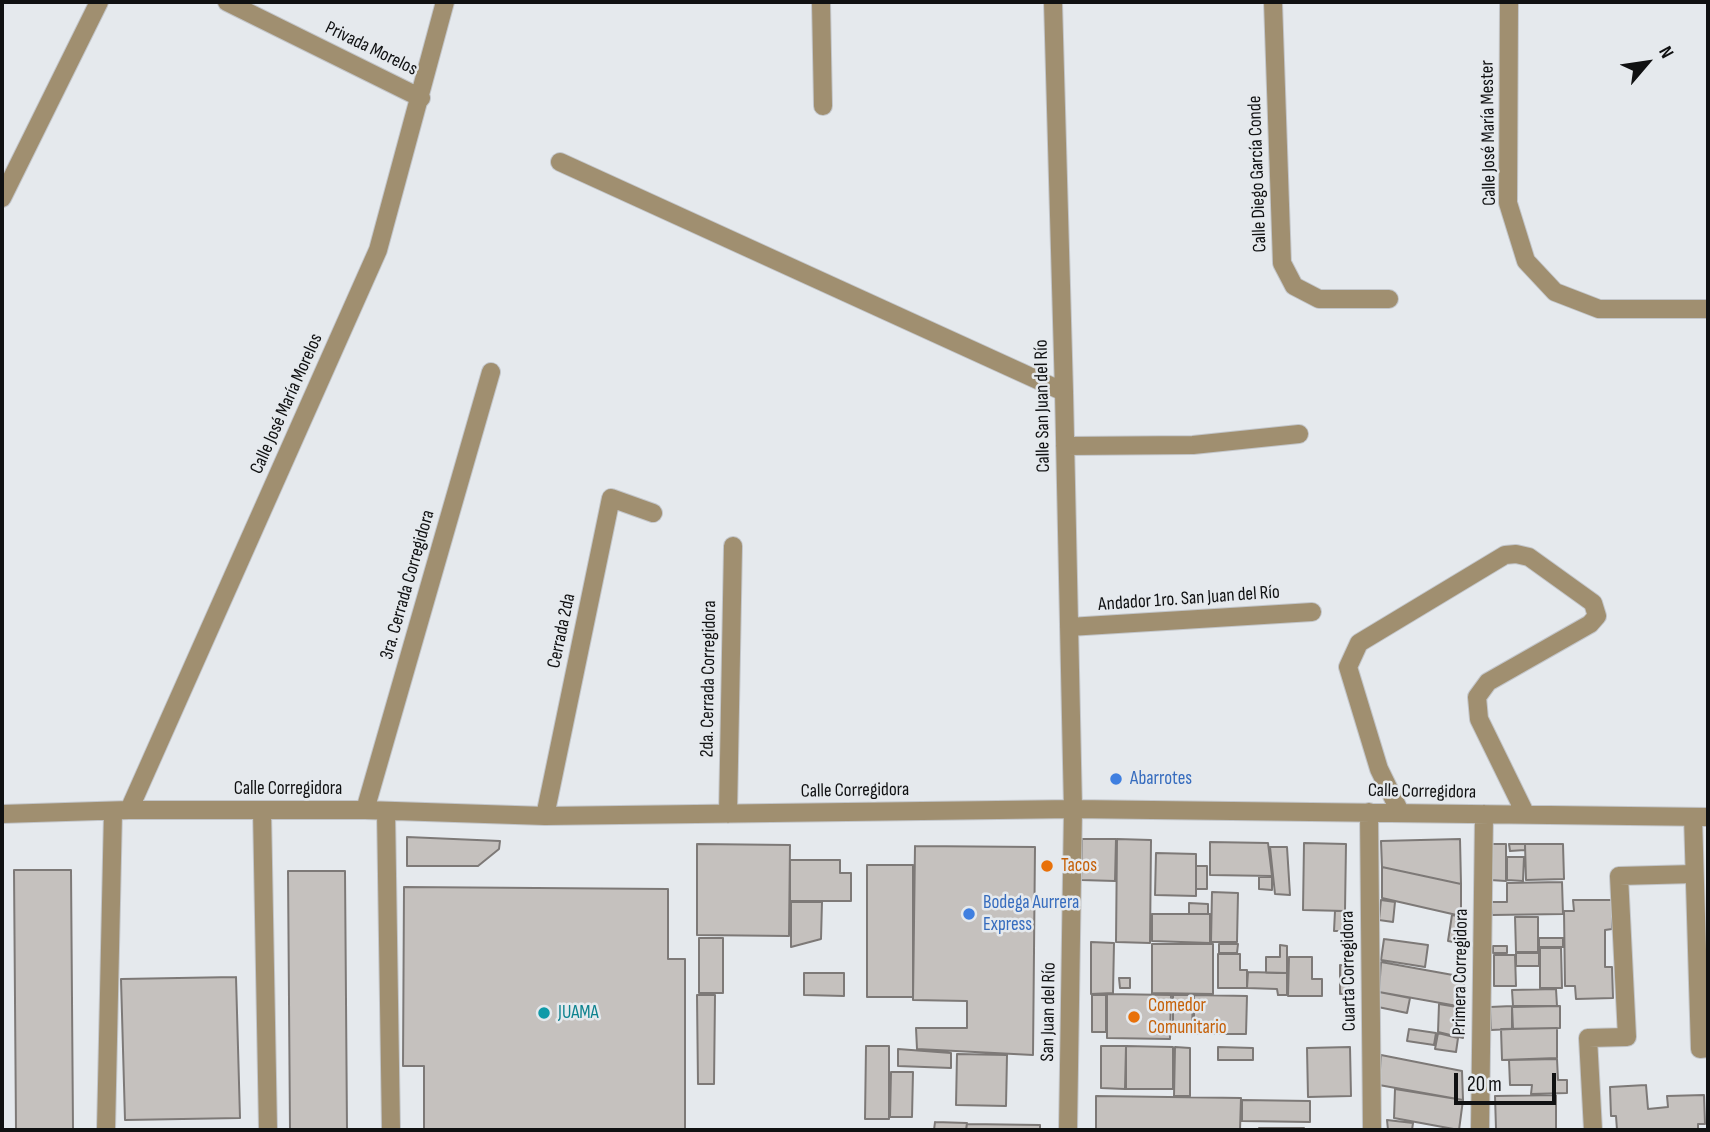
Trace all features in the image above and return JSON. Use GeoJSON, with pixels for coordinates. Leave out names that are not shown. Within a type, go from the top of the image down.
{"type":"FeatureCollection","features":[{"type":"Feature","properties":{"kind":"street"},"geometry":{"type":"LineString","coordinates":[[2,198],[6,179],[99,2]]}},
{"type":"Feature","properties":{"kind":"street","name":"Privada Morelos"},"geometry":{"type":"LineString","coordinates":[[227,2],[421,98]]}},
{"type":"Feature","properties":{"kind":"street","name":"Calle José María Morelos"},"geometry":{"type":"LineString","coordinates":[[121,811],[378,250],[445,2]]}},
{"type":"Feature","properties":{"kind":"street"},"geometry":{"type":"LineString","coordinates":[[821,2],[823,106]]}},
{"type":"Feature","properties":{"kind":"street","name":"Calle San Juan del Río"},"geometry":{"type":"LineString","coordinates":[[1053,2],[1073,809]]}},
{"type":"Feature","properties":{"kind":"street","name":"Calle Diego García Conde"},"geometry":{"type":"LineString","coordinates":[[1273,2],[1282,263],[1294,286],[1319,299],[1389,299]]}},
{"type":"Feature","properties":{"kind":"street","name":"Calle José María Mester"},"geometry":{"type":"LineString","coordinates":[[1509,2],[1508,203],[1526,261],[1555,292],[1599,309],[1708,309]]}},
{"type":"Feature","properties":{"kind":"street"},"geometry":{"type":"LineString","coordinates":[[560,162],[1064,392]]}},
{"type":"Feature","properties":{"kind":"street","name":"3ra. Cerrada Corregidora"},"geometry":{"type":"LineString","coordinates":[[365,810],[491,372]]}},
{"type":"Feature","properties":{"kind":"street"},"geometry":{"type":"LineString","coordinates":[[1066,446],[1194,445],[1299,434]]}},
{"type":"Feature","properties":{"kind":"street","name":"Cerrada 2da"},"geometry":{"type":"LineString","coordinates":[[545,816],[611,498],[653,513]]}},
{"type":"Feature","properties":{"kind":"street","name":"2da. Cerrada Corregidora"},"geometry":{"type":"LineString","coordinates":[[728,814],[733,546]]}},
{"type":"Feature","properties":{"kind":"street"},"geometry":{"type":"LineString","coordinates":[[1400,812],[1379,769],[1348,667],[1359,643],[1505,555],[1516,554],[1529,557],[1593,603],[1597,616],[1590,624],[1488,682],[1477,697],[1479,719],[1525,813]]}},
{"type":"Feature","properties":{"kind":"street","name":"Andador 1ro. San Juan del Río"},"geometry":{"type":"LineString","coordinates":[[1069,627],[1312,612]]}},
{"type":"Feature","properties":{"kind":"street","name":"Calle Corregidora"},"geometry":{"type":"LineString","coordinates":[[2,814],[365,810],[545,816],[1073,809],[1701,817]]}},
{"type":"Feature","properties":{"kind":"street","name":"San Juan del Río"},"geometry":{"type":"LineString","coordinates":[[1068,1130],[1073,809]]}},
{"type":"Feature","properties":{"kind":"street"},"geometry":{"type":"LineString","coordinates":[[262,810],[268,1130]]}},
{"type":"Feature","properties":{"kind":"street"},"geometry":{"type":"LineString","coordinates":[[106,1130],[121,811]]}},
{"type":"Feature","properties":{"kind":"street"},"geometry":{"type":"LineString","coordinates":[[386,811],[391,1130]]}},
{"type":"Feature","properties":{"kind":"street","name":"Cuarta Corregidora"},"geometry":{"type":"LineString","coordinates":[[1369,812],[1372,1130]]}},
{"type":"Feature","properties":{"kind":"street","name":"Primera Corregidora"},"geometry":{"type":"LineString","coordinates":[[1480,1130],[1484,814]]}},
{"type":"Feature","properties":{"kind":"street"},"geometry":{"type":"LineString","coordinates":[[1701,817],[1694,874],[1700,1049],[1708,1048]]}},
{"type":"Feature","properties":{"kind":"street"},"geometry":{"type":"LineString","coordinates":[[1593,1130],[1588,1038],[1627,1037],[1619,876],[1694,874]]}},
{"type":"Feature","properties":{"kind":"building"},"geometry":{"type":"Polygon","coordinates":[[[407,837],[500,841],[499,849],[478,866],[407,866],[407,837]]]}},
{"type":"Feature","properties":{"kind":"building"},"geometry":{"type":"Polygon","coordinates":[[[1082,839],[1116,839],[1115,881],[1081,880],[1082,839]]]}},
{"type":"Feature","properties":{"kind":"building"},"geometry":{"type":"Polygon","coordinates":[[[1117,839],[1151,840],[1150,943],[1116,942],[1117,839]]]}},
{"type":"Feature","properties":{"kind":"building"},"geometry":{"type":"Polygon","coordinates":[[[1460,839],[1461,884],[1382,867],[1381,841],[1460,839]]]}},
{"type":"Feature","properties":{"kind":"building"},"geometry":{"type":"Polygon","coordinates":[[[1210,842],[1268,843],[1272,876],[1210,875],[1210,842]]]}},
{"type":"Feature","properties":{"kind":"building"},"geometry":{"type":"Polygon","coordinates":[[[1304,843],[1346,844],[1345,911],[1303,910],[1304,843]]]}},
{"type":"Feature","properties":{"kind":"building"},"geometry":{"type":"Polygon","coordinates":[[[697,844],[790,845],[789,936],[697,935],[697,844]]]}},
{"type":"Feature","properties":{"kind":"building"},"geometry":{"type":"Polygon","coordinates":[[[1490,844],[1506,844],[1506,881],[1490,880],[1490,844]]]}},
{"type":"Feature","properties":{"kind":"building"},"geometry":{"type":"Polygon","coordinates":[[[1509,844],[1525,844],[1525,850],[1510,851],[1509,844]]]}},
{"type":"Feature","properties":{"kind":"building"},"geometry":{"type":"Polygon","coordinates":[[[1525,844],[1563,844],[1564,879],[1526,880],[1525,844]]]}},
{"type":"Feature","properties":{"kind":"building"},"geometry":{"type":"Polygon","coordinates":[[[915,846],[1035,847],[1033,1055],[917,1049],[916,1028],[967,1028],[967,1001],[913,1000],[915,846]]]}},
{"type":"Feature","properties":{"kind":"building"},"geometry":{"type":"Polygon","coordinates":[[[1270,847],[1287,847],[1290,895],[1275,894],[1270,847]]]}},
{"type":"Feature","properties":{"kind":"building"},"geometry":{"type":"Polygon","coordinates":[[[1156,853],[1196,854],[1196,896],[1155,895],[1156,853]]]}},
{"type":"Feature","properties":{"kind":"building"},"geometry":{"type":"Polygon","coordinates":[[[1507,857],[1524,857],[1523,881],[1507,880],[1507,857]]]}},
{"type":"Feature","properties":{"kind":"building"},"geometry":{"type":"Polygon","coordinates":[[[790,860],[840,860],[840,873],[851,873],[851,901],[790,901],[790,860]]]}},
{"type":"Feature","properties":{"kind":"building"},"geometry":{"type":"Polygon","coordinates":[[[867,865],[913,865],[913,997],[867,997],[867,865]]]}},
{"type":"Feature","properties":{"kind":"building"},"geometry":{"type":"Polygon","coordinates":[[[1196,866],[1207,866],[1207,889],[1196,889],[1196,866]]]}},
{"type":"Feature","properties":{"kind":"building"},"geometry":{"type":"Polygon","coordinates":[[[1382,867],[1461,884],[1461,916],[1382,898],[1382,867]]]}},
{"type":"Feature","properties":{"kind":"building"},"geometry":{"type":"Polygon","coordinates":[[[14,870],[71,870],[73,1130],[16,1130],[14,870]]]}},
{"type":"Feature","properties":{"kind":"building"},"geometry":{"type":"Polygon","coordinates":[[[288,871],[345,871],[347,1130],[290,1130],[288,871]]]}},
{"type":"Feature","properties":{"kind":"building"},"geometry":{"type":"Polygon","coordinates":[[[1259,877],[1272,877],[1272,890],[1259,889],[1259,877]]]}},
{"type":"Feature","properties":{"kind":"building"},"geometry":{"type":"Polygon","coordinates":[[[1562,882],[1563,914],[1492,915],[1491,902],[1507,902],[1507,883],[1562,882]]]}},
{"type":"Feature","properties":{"kind":"building","name":"JUAMA"},"geometry":{"type":"Polygon","coordinates":[[[404,887],[668,889],[668,959],[685,959],[685,1130],[424,1130],[424,1066],[403,1066],[404,887]]]}},
{"type":"Feature","properties":{"kind":"building"},"geometry":{"type":"Polygon","coordinates":[[[1212,892],[1238,893],[1237,942],[1211,942],[1212,892]]]}},
{"type":"Feature","properties":{"kind":"building"},"geometry":{"type":"Polygon","coordinates":[[[1381,900],[1395,902],[1393,922],[1379,920],[1381,900]]]}},
{"type":"Feature","properties":{"kind":"building"},"geometry":{"type":"Polygon","coordinates":[[[1573,900],[1612,900],[1612,929],[1605,930],[1605,967],[1612,967],[1613,998],[1576,999],[1575,986],[1565,986],[1564,911],[1574,911],[1573,900]]]}},
{"type":"Feature","properties":{"kind":"building"},"geometry":{"type":"Polygon","coordinates":[[[791,902],[822,902],[821,939],[791,947],[791,902]]]}},
{"type":"Feature","properties":{"kind":"building"},"geometry":{"type":"Polygon","coordinates":[[[1189,903],[1208,904],[1208,914],[1189,914],[1189,903]]]}},
{"type":"Feature","properties":{"kind":"building"},"geometry":{"type":"Polygon","coordinates":[[[1335,911],[1348,911],[1347,931],[1334,931],[1335,911]]]}},
{"type":"Feature","properties":{"kind":"building"},"geometry":{"type":"Polygon","coordinates":[[[1152,914],[1210,914],[1210,943],[1152,941],[1152,914]]]}},
{"type":"Feature","properties":{"kind":"building"},"geometry":{"type":"Polygon","coordinates":[[[1452,915],[1462,917],[1464,944],[1448,941],[1452,915]]]}},
{"type":"Feature","properties":{"kind":"building"},"geometry":{"type":"Polygon","coordinates":[[[1515,917],[1538,917],[1538,952],[1516,952],[1515,917]]]}},
{"type":"Feature","properties":{"kind":"building"},"geometry":{"type":"Polygon","coordinates":[[[699,938],[723,938],[723,993],[699,993],[699,938]]]}},
{"type":"Feature","properties":{"kind":"building"},"geometry":{"type":"Polygon","coordinates":[[[1539,938],[1563,938],[1563,947],[1539,947],[1539,938]]]}},
{"type":"Feature","properties":{"kind":"building"},"geometry":{"type":"Polygon","coordinates":[[[1384,939],[1428,945],[1425,967],[1381,960],[1384,939]]]}},
{"type":"Feature","properties":{"kind":"building"},"geometry":{"type":"Polygon","coordinates":[[[1091,942],[1114,943],[1113,993],[1091,994],[1091,942]]]}},
{"type":"Feature","properties":{"kind":"building"},"geometry":{"type":"Polygon","coordinates":[[[1152,944],[1213,944],[1213,994],[1152,993],[1152,944]]]}},
{"type":"Feature","properties":{"kind":"building"},"geometry":{"type":"Polygon","coordinates":[[[1219,944],[1238,944],[1237,953],[1219,953],[1219,944]]]}},
{"type":"Feature","properties":{"kind":"building"},"geometry":{"type":"Polygon","coordinates":[[[1280,945],[1287,946],[1287,973],[1266,973],[1266,957],[1280,957],[1280,945]]]}},
{"type":"Feature","properties":{"kind":"building"},"geometry":{"type":"Polygon","coordinates":[[[1493,946],[1507,946],[1507,953],[1493,953],[1493,946]]]}},
{"type":"Feature","properties":{"kind":"building"},"geometry":{"type":"Polygon","coordinates":[[[1540,948],[1561,948],[1562,988],[1540,988],[1540,948]]]}},
{"type":"Feature","properties":{"kind":"building"},"geometry":{"type":"Polygon","coordinates":[[[1516,953],[1539,953],[1539,966],[1516,966],[1516,953]]]}},
{"type":"Feature","properties":{"kind":"building"},"geometry":{"type":"Polygon","coordinates":[[[1218,954],[1240,954],[1240,970],[1247,970],[1247,988],[1218,988],[1218,954]]]}},
{"type":"Feature","properties":{"kind":"building"},"geometry":{"type":"Polygon","coordinates":[[[1494,955],[1515,955],[1516,986],[1494,986],[1494,955]]]}},
{"type":"Feature","properties":{"kind":"building"},"geometry":{"type":"Polygon","coordinates":[[[1289,957],[1312,957],[1312,979],[1322,979],[1322,996],[1288,996],[1289,957]]]}},
{"type":"Feature","properties":{"kind":"building"},"geometry":{"type":"Polygon","coordinates":[[[1381,962],[1464,977],[1463,1007],[1379,992],[1381,962]]]}},
{"type":"Feature","properties":{"kind":"building"},"geometry":{"type":"Polygon","coordinates":[[[1340,965],[1349,966],[1349,994],[1340,994],[1340,965]]]}},
{"type":"Feature","properties":{"kind":"building"},"geometry":{"type":"Polygon","coordinates":[[[1248,972],[1287,973],[1287,995],[1278,995],[1277,989],[1247,988],[1248,972]]]}},
{"type":"Feature","properties":{"kind":"building"},"geometry":{"type":"Polygon","coordinates":[[[804,973],[844,973],[844,996],[804,995],[804,973]]]}},
{"type":"Feature","properties":{"kind":"building"},"geometry":{"type":"Polygon","coordinates":[[[236,977],[240,1118],[125,1120],[121,979],[236,977]]]}},
{"type":"Feature","properties":{"kind":"building"},"geometry":{"type":"Polygon","coordinates":[[[1119,978],[1130,978],[1130,988],[1120,988],[1119,978]]]}},
{"type":"Feature","properties":{"kind":"building"},"geometry":{"type":"Polygon","coordinates":[[[1556,989],[1557,1006],[1513,1006],[1512,990],[1556,989]]]}},
{"type":"Feature","properties":{"kind":"building"},"geometry":{"type":"Polygon","coordinates":[[[1379,992],[1410,998],[1407,1013],[1378,1007],[1379,992]]]}},
{"type":"Feature","properties":{"kind":"building"},"geometry":{"type":"Polygon","coordinates":[[[1107,994],[1171,995],[1170,1039],[1107,1038],[1107,994]]]}},
{"type":"Feature","properties":{"kind":"building"},"geometry":{"type":"Polygon","coordinates":[[[697,995],[715,995],[714,1084],[698,1084],[697,995]]]}},
{"type":"Feature","properties":{"kind":"building"},"geometry":{"type":"Polygon","coordinates":[[[1092,995],[1106,995],[1106,1032],[1092,1032],[1092,995]]]}},
{"type":"Feature","properties":{"kind":"building"},"geometry":{"type":"Polygon","coordinates":[[[1173,995],[1193,995],[1192,1031],[1173,1031],[1173,995]]]}},
{"type":"Feature","properties":{"kind":"building"},"geometry":{"type":"Polygon","coordinates":[[[1194,995],[1247,996],[1246,1034],[1194,1034],[1194,995]]]}},
{"type":"Feature","properties":{"kind":"building"},"geometry":{"type":"Polygon","coordinates":[[[1439,1004],[1463,1008],[1463,1038],[1438,1032],[1439,1004]]]}},
{"type":"Feature","properties":{"kind":"building"},"geometry":{"type":"Polygon","coordinates":[[[1512,1006],[1512,1029],[1491,1030],[1490,1007],[1512,1006]]]}},
{"type":"Feature","properties":{"kind":"building"},"geometry":{"type":"Polygon","coordinates":[[[1560,1006],[1560,1028],[1513,1029],[1512,1007],[1560,1006]]]}},
{"type":"Feature","properties":{"kind":"building"},"geometry":{"type":"Polygon","coordinates":[[[1557,1028],[1557,1058],[1502,1060],[1501,1029],[1557,1028]]]}},
{"type":"Feature","properties":{"kind":"building"},"geometry":{"type":"Polygon","coordinates":[[[1409,1029],[1436,1033],[1434,1045],[1407,1041],[1409,1029]]]}},
{"type":"Feature","properties":{"kind":"building"},"geometry":{"type":"Polygon","coordinates":[[[1438,1033],[1458,1038],[1456,1052],[1435,1049],[1438,1033]]]}},
{"type":"Feature","properties":{"kind":"building"},"geometry":{"type":"Polygon","coordinates":[[[866,1046],[889,1046],[889,1119],[865,1119],[866,1046]]]}},
{"type":"Feature","properties":{"kind":"building"},"geometry":{"type":"Polygon","coordinates":[[[1101,1046],[1126,1046],[1125,1089],[1101,1088],[1101,1046]]]}},
{"type":"Feature","properties":{"kind":"building"},"geometry":{"type":"Polygon","coordinates":[[[1126,1046],[1173,1047],[1173,1089],[1126,1089],[1126,1046]]]}},
{"type":"Feature","properties":{"kind":"building"},"geometry":{"type":"Polygon","coordinates":[[[1175,1047],[1190,1048],[1190,1096],[1174,1096],[1175,1047]]]}},
{"type":"Feature","properties":{"kind":"building"},"geometry":{"type":"Polygon","coordinates":[[[1218,1047],[1253,1048],[1253,1060],[1218,1060],[1218,1047]]]}},
{"type":"Feature","properties":{"kind":"building"},"geometry":{"type":"Polygon","coordinates":[[[1350,1047],[1351,1096],[1308,1097],[1307,1048],[1350,1047]]]}},
{"type":"Feature","properties":{"kind":"building"},"geometry":{"type":"Polygon","coordinates":[[[898,1049],[951,1053],[951,1068],[898,1066],[898,1049]]]}},
{"type":"Feature","properties":{"kind":"building"},"geometry":{"type":"Polygon","coordinates":[[[957,1054],[1007,1055],[1006,1106],[956,1105],[957,1054]]]}},
{"type":"Feature","properties":{"kind":"building"},"geometry":{"type":"Polygon","coordinates":[[[1381,1055],[1462,1071],[1463,1100],[1379,1085],[1381,1055]]]}},
{"type":"Feature","properties":{"kind":"building"},"geometry":{"type":"Polygon","coordinates":[[[1557,1059],[1558,1080],[1567,1080],[1567,1093],[1531,1094],[1532,1085],[1510,1085],[1509,1060],[1557,1059]]]}},
{"type":"Feature","properties":{"kind":"building"},"geometry":{"type":"Polygon","coordinates":[[[891,1072],[913,1072],[912,1117],[890,1117],[891,1072]]]}},
{"type":"Feature","properties":{"kind":"building"},"geometry":{"type":"Polygon","coordinates":[[[1646,1085],[1648,1109],[1668,1107],[1667,1096],[1704,1095],[1705,1124],[1698,1124],[1698,1130],[1617,1130],[1616,1116],[1611,1116],[1610,1087],[1646,1085]]]}},
{"type":"Feature","properties":{"kind":"building"},"geometry":{"type":"Polygon","coordinates":[[[1395,1089],[1463,1100],[1459,1130],[1394,1118],[1395,1089]]]}},
{"type":"Feature","properties":{"kind":"building"},"geometry":{"type":"Polygon","coordinates":[[[1556,1095],[1556,1129],[1496,1129],[1495,1096],[1556,1095]]]}},
{"type":"Feature","properties":{"kind":"building"},"geometry":{"type":"Polygon","coordinates":[[[1096,1096],[1241,1098],[1240,1130],[1096,1130],[1096,1096]]]}},
{"type":"Feature","properties":{"kind":"building"},"geometry":{"type":"Polygon","coordinates":[[[1242,1100],[1310,1101],[1310,1122],[1242,1121],[1242,1100]]]}},
{"type":"Feature","properties":{"kind":"building"},"geometry":{"type":"Polygon","coordinates":[[[1387,1120],[1413,1123],[1412,1130],[1388,1130],[1387,1120]]]}},
{"type":"Feature","properties":{"kind":"building"},"geometry":{"type":"Polygon","coordinates":[[[935,1122],[967,1123],[966,1130],[934,1130],[935,1122]]]}},
{"type":"Feature","properties":{"kind":"building"},"geometry":{"type":"Polygon","coordinates":[[[967,1124],[1040,1125],[1040,1130],[966,1130],[967,1124]]]}},
{"type":"Feature","properties":{"kind":"building"},"geometry":{"type":"Polygon","coordinates":[[[1304,1128],[1304,1130],[1259,1130],[1304,1128]]]}},
{"type":"Feature","properties":{"kind":"place","name":"Abarrotes"},"geometry":{"type":"Point","coordinates":[1116,779]}},
{"type":"Feature","properties":{"kind":"place","name":"Tacos"},"geometry":{"type":"Point","coordinates":[1047,866]}},
{"type":"Feature","properties":{"kind":"place","name":"Bodega Aurrera Express"},"geometry":{"type":"Point","coordinates":[969,914]}},
{"type":"Feature","properties":{"kind":"place","name":"JUAMA"},"geometry":{"type":"Point","coordinates":[544,1013]}},
{"type":"Feature","properties":{"kind":"place","name":"Comedor Comunitario"},"geometry":{"type":"Point","coordinates":[1134,1017]}}]}
